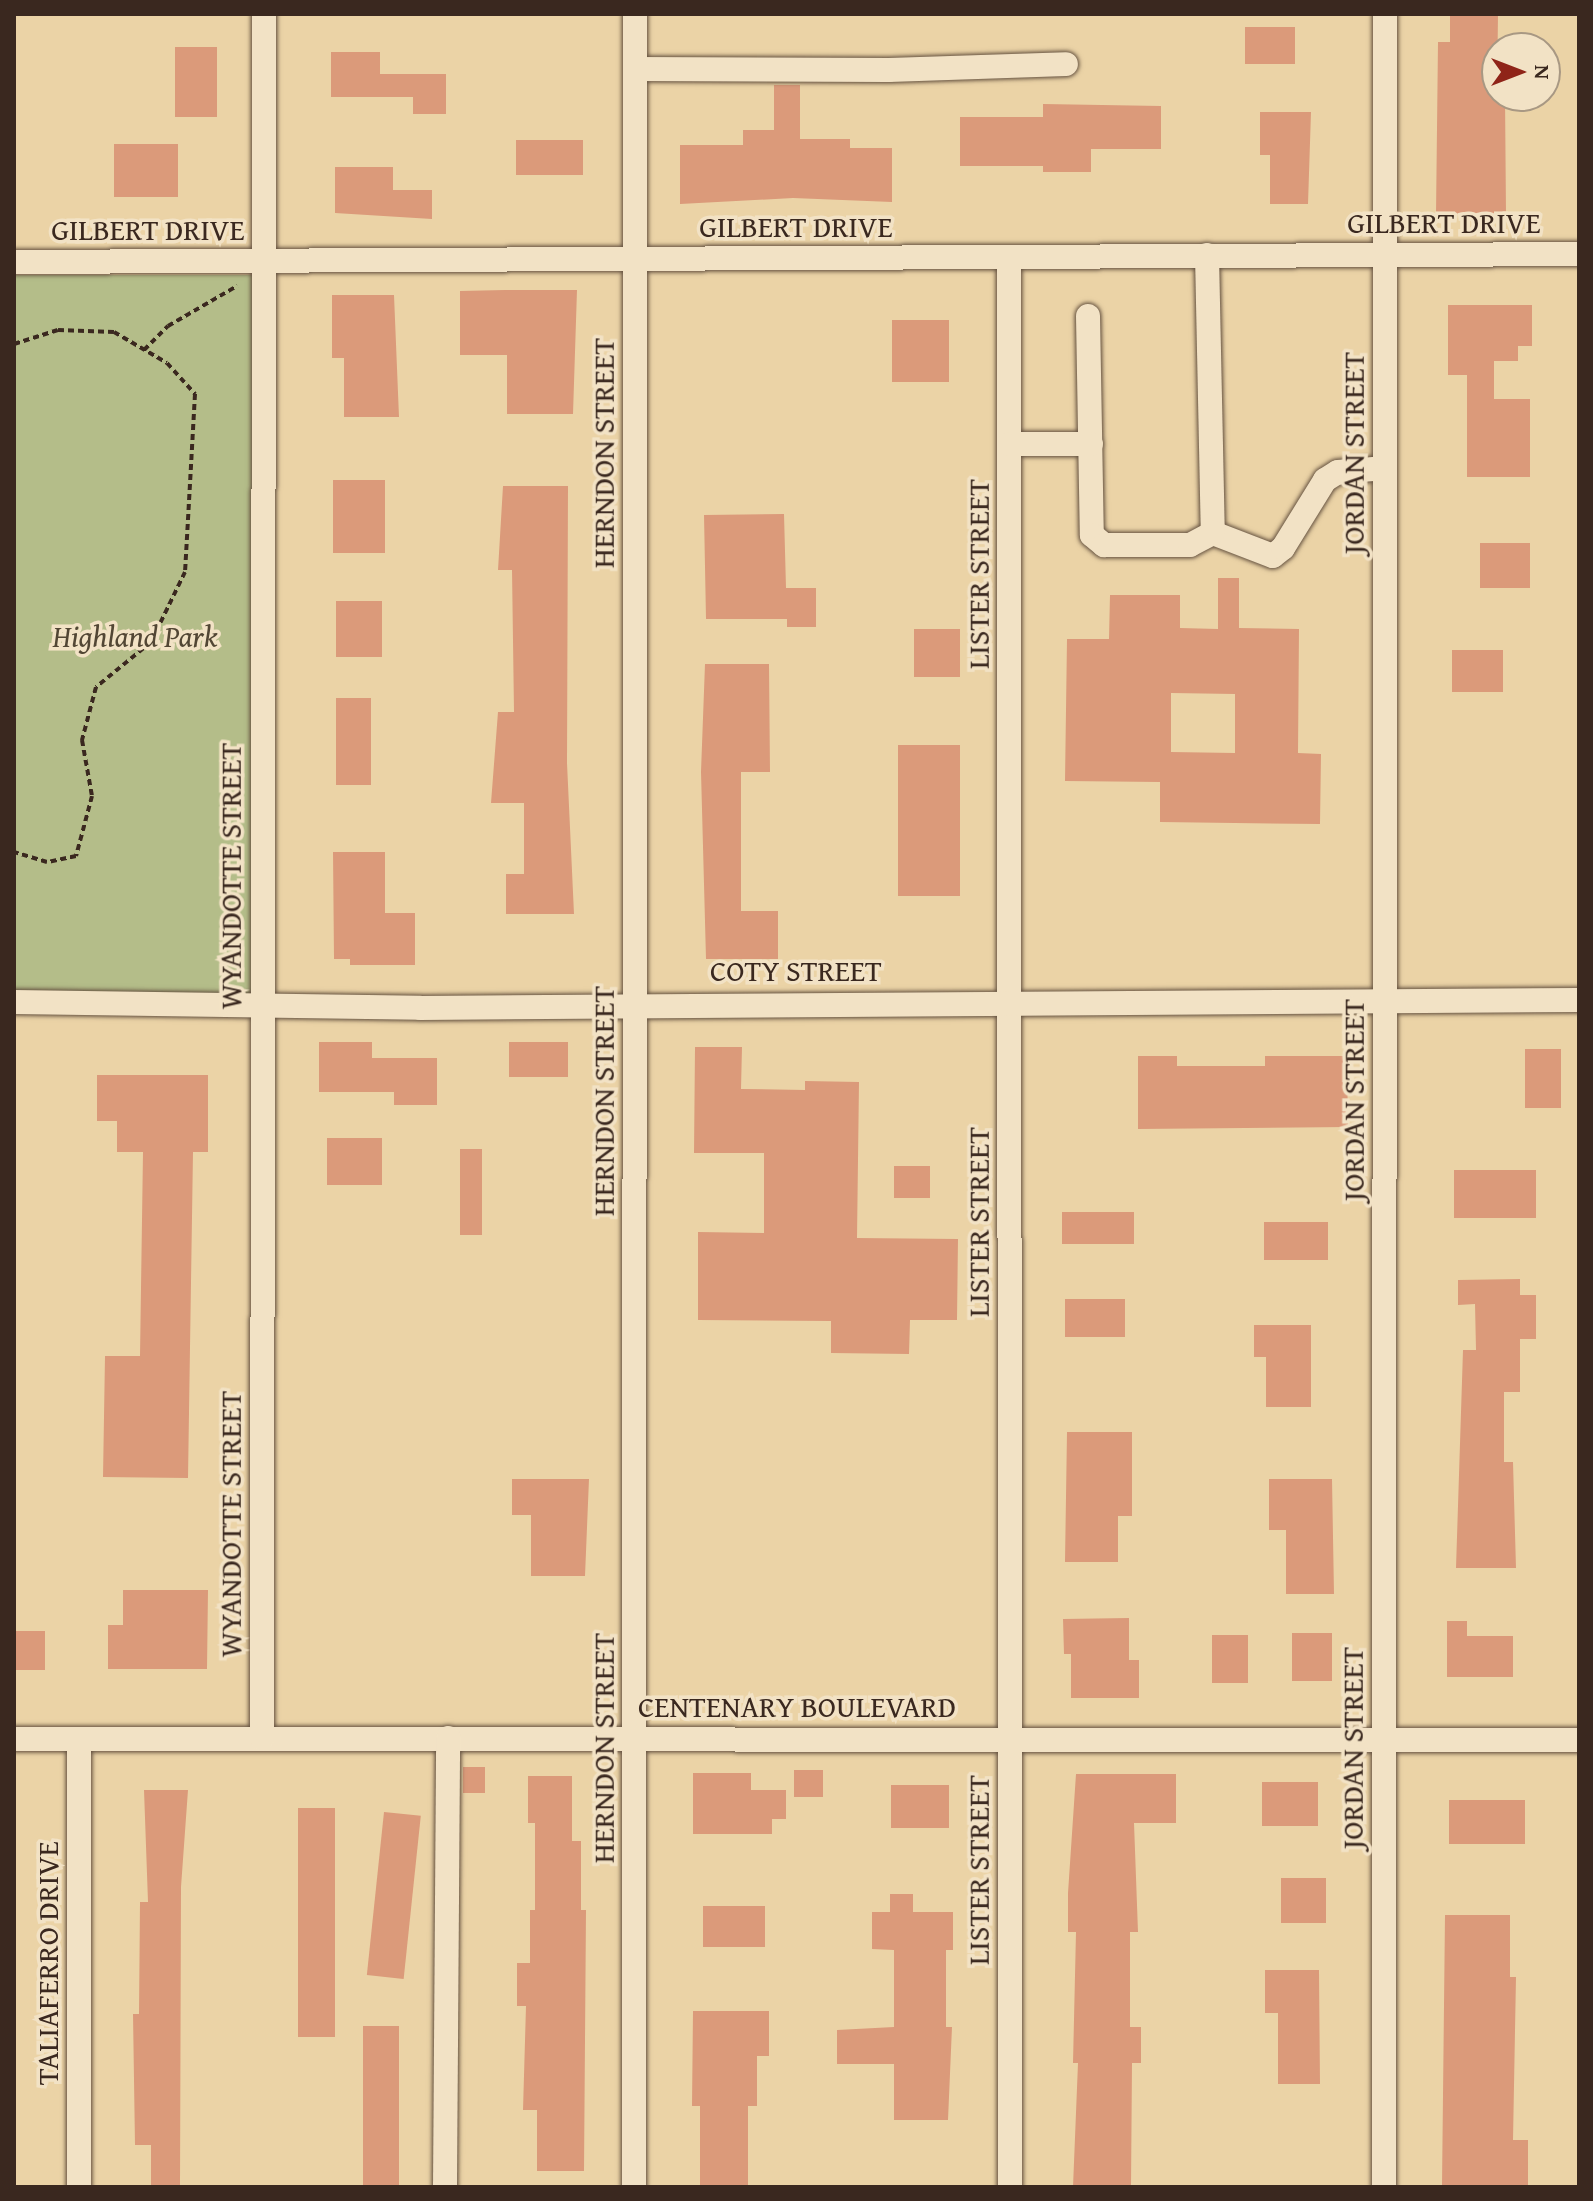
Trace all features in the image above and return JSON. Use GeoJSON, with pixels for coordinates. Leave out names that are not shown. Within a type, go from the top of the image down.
{"type":"FeatureCollection","features":[{"type":"Feature","properties":{"kind":"street","name":"WYANDOTTE STREET"},"geometry":{"type":"LineString","coordinates":[[262,1739],[264,14]]}},
{"type":"Feature","properties":{"kind":"street","name":"HERNDON STREET"},"geometry":{"type":"LineString","coordinates":[[634,2187],[635,14]]}},
{"type":"Feature","properties":{"kind":"street","name":"JORDAN STREET"},"geometry":{"type":"LineString","coordinates":[[1384,2187],[1385,14]]}},
{"type":"Feature","properties":{"kind":"street"},"geometry":{"type":"LineString","coordinates":[[635,69],[889,70],[1066,64]]}},
{"type":"Feature","properties":{"kind":"street","name":"GILBERT DRIVE"},"geometry":{"type":"LineString","coordinates":[[14,262],[1579,254]]}},
{"type":"Feature","properties":{"kind":"street"},"geometry":{"type":"LineString","coordinates":[[1207,255],[1212,528]]}},
{"type":"Feature","properties":{"kind":"street","name":"LISTER STREET"},"geometry":{"type":"LineString","coordinates":[[1009,257],[1010,2187]]}},
{"type":"Feature","properties":{"kind":"street"},"geometry":{"type":"LineString","coordinates":[[1088,316],[1096,541],[1190,545],[1212,528]]}},
{"type":"Feature","properties":{"kind":"street"},"geometry":{"type":"LineString","coordinates":[[1009,444],[1091,444]]}},
{"type":"Feature","properties":{"kind":"street"},"geometry":{"type":"LineString","coordinates":[[1212,528],[1262,555],[1273,556],[1283,548],[1325,480],[1338,472],[1385,468]]}},
{"type":"Feature","properties":{"kind":"street","name":"COTY STREET"},"geometry":{"type":"LineString","coordinates":[[14,1002],[262,1005],[1579,1000]]}},
{"type":"Feature","properties":{"kind":"street"},"geometry":{"type":"LineString","coordinates":[[445,2187],[448,1738]]}},
{"type":"Feature","properties":{"kind":"street","name":"CENTENARY BOULEVARD"},"geometry":{"type":"LineString","coordinates":[[14,1739],[1579,1740]]}},
{"type":"Feature","properties":{"kind":"street","name":"TALIAFERRO DRIVE"},"geometry":{"type":"LineString","coordinates":[[79,1739],[79,2187]]}},
{"type":"Feature","properties":{"kind":"path"},"geometry":{"type":"LineString","coordinates":[[144,350],[168,326],[255,275],[264,260]]}},
{"type":"Feature","properties":{"kind":"path"},"geometry":{"type":"LineString","coordinates":[[14,344],[58,330],[114,332],[167,363],[195,394],[185,572],[151,642],[96,687],[82,740],[92,796],[76,856],[47,862],[14,852]]}},
{"type":"Feature","properties":{"kind":"green space","name":"Highland Park"},"geometry":{"type":"Polygon","coordinates":[[[14,275],[255,275],[255,999],[14,999],[14,275]]]}},
{"type":"Feature","properties":{"kind":"building"},"geometry":{"type":"Polygon","coordinates":[[[1450,14],[1498,14],[1498,32],[1481,32],[1481,112],[1505,112],[1506,214],[1436,214],[1438,42],[1450,42],[1450,14]]]}},
{"type":"Feature","properties":{"kind":"building"},"geometry":{"type":"Polygon","coordinates":[[[1245,27],[1295,27],[1295,64],[1245,64],[1245,27]]]}},
{"type":"Feature","properties":{"kind":"building"},"geometry":{"type":"Polygon","coordinates":[[[175,47],[217,47],[217,117],[175,117],[175,47]]]}},
{"type":"Feature","properties":{"kind":"building"},"geometry":{"type":"Polygon","coordinates":[[[331,52],[380,52],[380,74],[446,74],[446,114],[413,114],[413,97],[331,97],[331,52]]]}},
{"type":"Feature","properties":{"kind":"building"},"geometry":{"type":"Polygon","coordinates":[[[774,85],[800,85],[800,139],[850,139],[850,148],[892,148],[892,202],[793,198],[680,204],[680,145],[743,145],[743,130],[774,130],[774,85]]]}},
{"type":"Feature","properties":{"kind":"building"},"geometry":{"type":"Polygon","coordinates":[[[1043,104],[1161,106],[1161,149],[1091,149],[1091,172],[1043,172],[1043,166],[960,166],[960,117],[1043,117],[1043,104]]]}},
{"type":"Feature","properties":{"kind":"building"},"geometry":{"type":"Polygon","coordinates":[[[1260,112],[1311,112],[1308,204],[1270,204],[1270,155],[1260,155],[1260,112]]]}},
{"type":"Feature","properties":{"kind":"building"},"geometry":{"type":"Polygon","coordinates":[[[516,140],[583,140],[583,175],[516,175],[516,140]]]}},
{"type":"Feature","properties":{"kind":"building"},"geometry":{"type":"Polygon","coordinates":[[[114,144],[178,144],[178,197],[114,197],[114,144]]]}},
{"type":"Feature","properties":{"kind":"building"},"geometry":{"type":"Polygon","coordinates":[[[335,167],[393,167],[393,190],[432,190],[432,219],[335,213],[335,167]]]}},
{"type":"Feature","properties":{"kind":"building"},"geometry":{"type":"Polygon","coordinates":[[[577,290],[573,414],[507,414],[507,355],[460,355],[460,291],[577,290]]]}},
{"type":"Feature","properties":{"kind":"building"},"geometry":{"type":"Polygon","coordinates":[[[332,295],[394,295],[399,417],[344,417],[344,358],[332,358],[332,295]]]}},
{"type":"Feature","properties":{"kind":"building"},"geometry":{"type":"Polygon","coordinates":[[[1448,305],[1532,305],[1532,346],[1518,346],[1518,361],[1494,361],[1494,399],[1530,399],[1530,477],[1467,477],[1467,375],[1448,375],[1448,305]]]}},
{"type":"Feature","properties":{"kind":"building"},"geometry":{"type":"Polygon","coordinates":[[[892,320],[949,320],[949,382],[892,382],[892,320]]]}},
{"type":"Feature","properties":{"kind":"building"},"geometry":{"type":"Polygon","coordinates":[[[333,480],[385,480],[385,553],[333,553],[333,480]]]}},
{"type":"Feature","properties":{"kind":"building"},"geometry":{"type":"Polygon","coordinates":[[[503,486],[568,486],[567,763],[574,914],[506,914],[506,874],[524,874],[524,803],[491,803],[498,712],[514,712],[512,570],[498,570],[503,486]]]}},
{"type":"Feature","properties":{"kind":"building"},"geometry":{"type":"Polygon","coordinates":[[[784,514],[786,588],[816,588],[816,627],[787,627],[787,619],[706,619],[704,515],[784,514]]]}},
{"type":"Feature","properties":{"kind":"building"},"geometry":{"type":"Polygon","coordinates":[[[1480,543],[1530,543],[1530,588],[1480,588],[1480,543]]]}},
{"type":"Feature","properties":{"kind":"building"},"geometry":{"type":"Polygon","coordinates":[[[1218,578],[1239,578],[1239,628],[1299,629],[1298,753],[1321,754],[1320,824],[1160,822],[1160,782],[1065,781],[1067,639],[1109,639],[1110,595],[1180,595],[1180,628],[1218,629],[1218,578]],[[1171,693],[1171,752],[1235,753],[1235,694],[1171,693]]]}},
{"type":"Feature","properties":{"kind":"building"},"geometry":{"type":"Polygon","coordinates":[[[336,601],[382,601],[382,657],[336,657],[336,601]]]}},
{"type":"Feature","properties":{"kind":"building"},"geometry":{"type":"Polygon","coordinates":[[[914,629],[960,629],[960,677],[914,677],[914,629]]]}},
{"type":"Feature","properties":{"kind":"building"},"geometry":{"type":"Polygon","coordinates":[[[1452,650],[1503,650],[1503,692],[1452,692],[1452,650]]]}},
{"type":"Feature","properties":{"kind":"building"},"geometry":{"type":"Polygon","coordinates":[[[705,664],[769,664],[770,772],[741,772],[741,911],[778,911],[778,959],[706,959],[701,772],[705,664]]]}},
{"type":"Feature","properties":{"kind":"building"},"geometry":{"type":"Polygon","coordinates":[[[336,698],[371,698],[371,785],[336,785],[336,698]]]}},
{"type":"Feature","properties":{"kind":"building"},"geometry":{"type":"Polygon","coordinates":[[[898,745],[960,745],[960,896],[898,896],[898,745]]]}},
{"type":"Feature","properties":{"kind":"building"},"geometry":{"type":"Polygon","coordinates":[[[333,852],[385,852],[385,913],[415,913],[415,965],[350,965],[350,959],[334,959],[333,852]]]}},
{"type":"Feature","properties":{"kind":"building"},"geometry":{"type":"Polygon","coordinates":[[[319,1042],[372,1042],[372,1058],[437,1058],[437,1105],[394,1105],[394,1092],[319,1092],[319,1042]]]}},
{"type":"Feature","properties":{"kind":"building"},"geometry":{"type":"Polygon","coordinates":[[[509,1042],[568,1042],[568,1077],[509,1077],[509,1042]]]}},
{"type":"Feature","properties":{"kind":"building"},"geometry":{"type":"Polygon","coordinates":[[[695,1047],[742,1047],[741,1089],[805,1090],[805,1081],[859,1082],[857,1238],[958,1239],[957,1320],[910,1320],[909,1354],[831,1353],[831,1321],[698,1320],[698,1232],[764,1233],[764,1153],[694,1153],[695,1047]]]}},
{"type":"Feature","properties":{"kind":"building"},"geometry":{"type":"Polygon","coordinates":[[[1525,1049],[1561,1049],[1561,1108],[1525,1108],[1525,1049]]]}},
{"type":"Feature","properties":{"kind":"building"},"geometry":{"type":"Polygon","coordinates":[[[1138,1056],[1177,1056],[1177,1066],[1265,1066],[1265,1056],[1347,1056],[1348,1127],[1138,1129],[1138,1056]]]}},
{"type":"Feature","properties":{"kind":"building"},"geometry":{"type":"Polygon","coordinates":[[[97,1075],[208,1075],[208,1152],[193,1152],[188,1478],[103,1477],[105,1356],[140,1356],[143,1152],[117,1152],[117,1121],[97,1121],[97,1075]]]}},
{"type":"Feature","properties":{"kind":"building"},"geometry":{"type":"Polygon","coordinates":[[[327,1138],[382,1138],[382,1185],[327,1185],[327,1138]]]}},
{"type":"Feature","properties":{"kind":"building"},"geometry":{"type":"Polygon","coordinates":[[[460,1149],[482,1149],[482,1235],[460,1235],[460,1149]]]}},
{"type":"Feature","properties":{"kind":"building"},"geometry":{"type":"Polygon","coordinates":[[[894,1166],[930,1166],[930,1198],[894,1198],[894,1166]]]}},
{"type":"Feature","properties":{"kind":"building"},"geometry":{"type":"Polygon","coordinates":[[[1454,1170],[1536,1170],[1536,1218],[1454,1218],[1454,1170]]]}},
{"type":"Feature","properties":{"kind":"building"},"geometry":{"type":"Polygon","coordinates":[[[1062,1212],[1134,1212],[1134,1244],[1062,1244],[1062,1212]]]}},
{"type":"Feature","properties":{"kind":"building"},"geometry":{"type":"Polygon","coordinates":[[[1264,1222],[1328,1222],[1328,1260],[1264,1260],[1264,1222]]]}},
{"type":"Feature","properties":{"kind":"building"},"geometry":{"type":"Polygon","coordinates":[[[1520,1279],[1520,1295],[1536,1295],[1536,1339],[1520,1339],[1520,1392],[1504,1392],[1504,1462],[1513,1462],[1516,1568],[1456,1568],[1463,1350],[1476,1350],[1475,1304],[1458,1305],[1458,1280],[1520,1279]]]}},
{"type":"Feature","properties":{"kind":"building"},"geometry":{"type":"Polygon","coordinates":[[[1065,1299],[1125,1299],[1125,1337],[1065,1337],[1065,1299]]]}},
{"type":"Feature","properties":{"kind":"building"},"geometry":{"type":"Polygon","coordinates":[[[1254,1325],[1311,1325],[1311,1407],[1266,1407],[1266,1357],[1254,1357],[1254,1325]]]}},
{"type":"Feature","properties":{"kind":"building"},"geometry":{"type":"Polygon","coordinates":[[[1067,1432],[1132,1432],[1132,1516],[1118,1516],[1118,1562],[1065,1562],[1067,1432]]]}},
{"type":"Feature","properties":{"kind":"building"},"geometry":{"type":"Polygon","coordinates":[[[512,1479],[589,1479],[585,1576],[531,1576],[531,1515],[512,1515],[512,1479]]]}},
{"type":"Feature","properties":{"kind":"building"},"geometry":{"type":"Polygon","coordinates":[[[1269,1479],[1332,1479],[1334,1594],[1286,1594],[1286,1530],[1269,1530],[1269,1479]]]}},
{"type":"Feature","properties":{"kind":"building"},"geometry":{"type":"Polygon","coordinates":[[[123,1590],[208,1590],[207,1669],[108,1669],[108,1625],[123,1625],[123,1590]]]}},
{"type":"Feature","properties":{"kind":"building"},"geometry":{"type":"Polygon","coordinates":[[[1129,1618],[1129,1660],[1139,1660],[1139,1698],[1071,1698],[1071,1654],[1064,1654],[1063,1619],[1129,1618]]]}},
{"type":"Feature","properties":{"kind":"building"},"geometry":{"type":"Polygon","coordinates":[[[1447,1621],[1467,1621],[1467,1636],[1513,1636],[1513,1677],[1447,1677],[1447,1621]]]}},
{"type":"Feature","properties":{"kind":"building"},"geometry":{"type":"Polygon","coordinates":[[[14,1631],[45,1631],[45,1670],[14,1670],[14,1631]]]}},
{"type":"Feature","properties":{"kind":"building"},"geometry":{"type":"Polygon","coordinates":[[[1292,1633],[1332,1633],[1332,1681],[1292,1681],[1292,1633]]]}},
{"type":"Feature","properties":{"kind":"building"},"geometry":{"type":"Polygon","coordinates":[[[1212,1635],[1248,1635],[1248,1683],[1212,1683],[1212,1635]]]}},
{"type":"Feature","properties":{"kind":"building"},"geometry":{"type":"Polygon","coordinates":[[[463,1767],[485,1767],[485,1793],[463,1793],[463,1767]]]}},
{"type":"Feature","properties":{"kind":"building"},"geometry":{"type":"Polygon","coordinates":[[[794,1770],[823,1770],[823,1797],[794,1797],[794,1770]]]}},
{"type":"Feature","properties":{"kind":"building"},"geometry":{"type":"Polygon","coordinates":[[[693,1773],[751,1773],[751,1790],[786,1790],[786,1819],[772,1819],[772,1834],[693,1834],[693,1773]]]}},
{"type":"Feature","properties":{"kind":"building"},"geometry":{"type":"Polygon","coordinates":[[[1076,1774],[1176,1774],[1176,1823],[1134,1823],[1138,1932],[1130,1932],[1130,2027],[1141,2027],[1141,2063],[1132,2063],[1131,2187],[1073,2187],[1078,2063],[1073,2063],[1076,1932],[1068,1932],[1068,1893],[1076,1774]]]}},
{"type":"Feature","properties":{"kind":"building"},"geometry":{"type":"Polygon","coordinates":[[[528,1776],[572,1776],[572,1841],[581,1841],[581,1910],[586,1910],[584,2171],[537,2171],[537,2110],[523,2110],[526,2006],[517,2006],[517,1963],[530,1963],[530,1910],[535,1910],[535,1823],[528,1823],[528,1776]]]}},
{"type":"Feature","properties":{"kind":"building"},"geometry":{"type":"Polygon","coordinates":[[[1262,1782],[1318,1782],[1318,1826],[1262,1826],[1262,1782]]]}},
{"type":"Feature","properties":{"kind":"building"},"geometry":{"type":"Polygon","coordinates":[[[891,1785],[949,1785],[949,1828],[891,1828],[891,1785]]]}},
{"type":"Feature","properties":{"kind":"building"},"geometry":{"type":"Polygon","coordinates":[[[144,1790],[188,1790],[181,1887],[180,2187],[151,2187],[151,2145],[135,2145],[133,2014],[139,2014],[140,1902],[148,1902],[144,1790]]]}},
{"type":"Feature","properties":{"kind":"building"},"geometry":{"type":"Polygon","coordinates":[[[1449,1800],[1525,1800],[1525,1844],[1449,1844],[1449,1800]]]}},
{"type":"Feature","properties":{"kind":"building"},"geometry":{"type":"Polygon","coordinates":[[[298,1808],[335,1808],[335,2037],[298,2037],[298,1808]]]}},
{"type":"Feature","properties":{"kind":"building"},"geometry":{"type":"Polygon","coordinates":[[[384,1812],[421,1816],[404,1979],[367,1975],[384,1812]]]}},
{"type":"Feature","properties":{"kind":"building"},"geometry":{"type":"Polygon","coordinates":[[[1281,1878],[1326,1878],[1326,1923],[1281,1923],[1281,1878]]]}},
{"type":"Feature","properties":{"kind":"building"},"geometry":{"type":"Polygon","coordinates":[[[890,1894],[913,1894],[913,1912],[953,1912],[953,1950],[946,1950],[946,2027],[952,2027],[948,2120],[894,2120],[894,2064],[837,2064],[837,2030],[894,2027],[894,1950],[872,1949],[872,1912],[890,1912],[890,1894]]]}},
{"type":"Feature","properties":{"kind":"building"},"geometry":{"type":"Polygon","coordinates":[[[703,1906],[765,1906],[765,1947],[703,1947],[703,1906]]]}},
{"type":"Feature","properties":{"kind":"building"},"geometry":{"type":"Polygon","coordinates":[[[1445,1915],[1510,1915],[1510,1977],[1516,1977],[1513,2140],[1528,2140],[1528,2185],[1442,2185],[1445,1915]]]}},
{"type":"Feature","properties":{"kind":"building"},"geometry":{"type":"Polygon","coordinates":[[[1265,1970],[1319,1970],[1320,2084],[1278,2084],[1278,2013],[1265,2013],[1265,1970]]]}},
{"type":"Feature","properties":{"kind":"building"},"geometry":{"type":"Polygon","coordinates":[[[693,2011],[769,2011],[769,2056],[757,2056],[757,2106],[748,2106],[748,2187],[700,2187],[700,2106],[692,2106],[693,2011]]]}},
{"type":"Feature","properties":{"kind":"building"},"geometry":{"type":"Polygon","coordinates":[[[363,2026],[399,2026],[399,2187],[363,2187],[363,2026]]]}}]}
